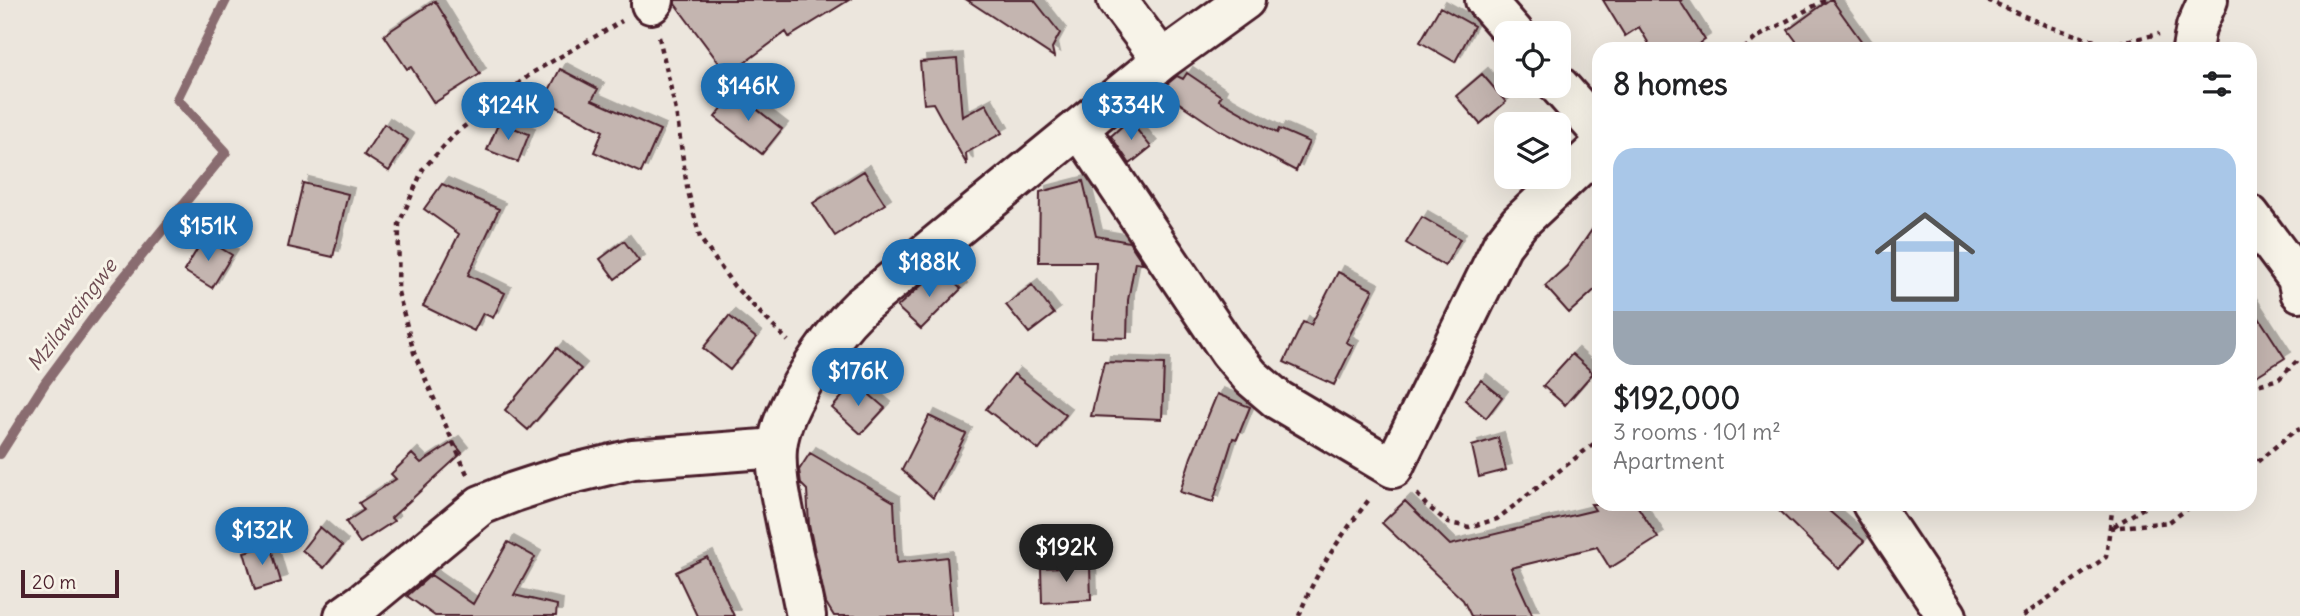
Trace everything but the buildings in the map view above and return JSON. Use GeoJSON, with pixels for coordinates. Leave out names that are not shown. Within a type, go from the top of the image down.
{"type":"FeatureCollection","features":[{"type":"Feature","properties":{"kind":"street"},"geometry":{"type":"LineString","coordinates":[[1117,0],[1162,60]]}},
{"type":"Feature","properties":{"kind":"street"},"geometry":{"type":"LineString","coordinates":[[806,616],[778,483],[777,448],[787,413],[813,366],[842,324],[1162,60],[1245,0]]}},
{"type":"Feature","properties":{"kind":"street"},"geometry":{"type":"LineString","coordinates":[[1485,0],[1503,21]]}},
{"type":"Feature","properties":{"kind":"street"},"geometry":{"type":"LineString","coordinates":[[1570,98],[1592,123]]}},
{"type":"Feature","properties":{"kind":"street"},"geometry":{"type":"LineString","coordinates":[[1080,129],[1229,351],[1251,377],[1278,400],[1393,468],[1502,245],[1519,223],[1592,154]]}},
{"type":"Feature","properties":{"kind":"street"},"geometry":{"type":"LineString","coordinates":[[2257,224],[2297,278],[2300,292]]}},
{"type":"Feature","properties":{"kind":"street"},"geometry":{"type":"LineString","coordinates":[[344,616],[481,505],[514,492],[563,475],[633,459],[777,448]]}},
{"type":"Feature","properties":{"kind":"street"},"geometry":{"type":"LineString","coordinates":[[1877,511],[1947,616]]}},
{"type":"Feature","properties":{"kind":"path"},"geometry":{"type":"LineString","coordinates":[[1752,42],[1825,0]]}},
{"type":"Feature","properties":{"kind":"path"},"geometry":{"type":"LineString","coordinates":[[1987,0],[2050,27],[2098,42]]}},
{"type":"Feature","properties":{"kind":"path"},"geometry":{"type":"LineString","coordinates":[[481,505],[414,353],[398,292],[399,224],[423,169],[456,133],[532,73],[652,2],[670,79],[687,187],[700,238],[734,286],[813,366]]}},
{"type":"Feature","properties":{"kind":"path"},"geometry":{"type":"LineString","coordinates":[[2121,42],[2199,25]]}},
{"type":"Feature","properties":{"kind":"path"},"geometry":{"type":"LineString","coordinates":[[2257,385],[2279,380],[2300,358]]}},
{"type":"Feature","properties":{"kind":"path"},"geometry":{"type":"LineString","coordinates":[[2257,462],[2300,429]]}},
{"type":"Feature","properties":{"kind":"path"},"geometry":{"type":"LineString","coordinates":[[1299,616],[1309,589],[1351,522],[1393,468],[1426,505],[1449,523],[1469,527],[1497,519],[1592,445]]}},
{"type":"Feature","properties":{"kind":"path"},"geometry":{"type":"LineString","coordinates":[[2023,616],[2106,557],[2112,511]]}},
{"type":"Feature","properties":{"kind":"path"},"geometry":{"type":"LineString","coordinates":[[2110,528],[2138,511]]}},
{"type":"Feature","properties":{"kind":"path"},"geometry":{"type":"LineString","coordinates":[[2110,528],[2169,522],[2184,511]]}},
{"type":"Feature","properties":{"kind":"waterway","name":"Mzilawaingwe"},"geometry":{"type":"LineString","coordinates":[[0,454],[45,383],[116,287],[226,152],[177,99],[226,0]]}}]}
